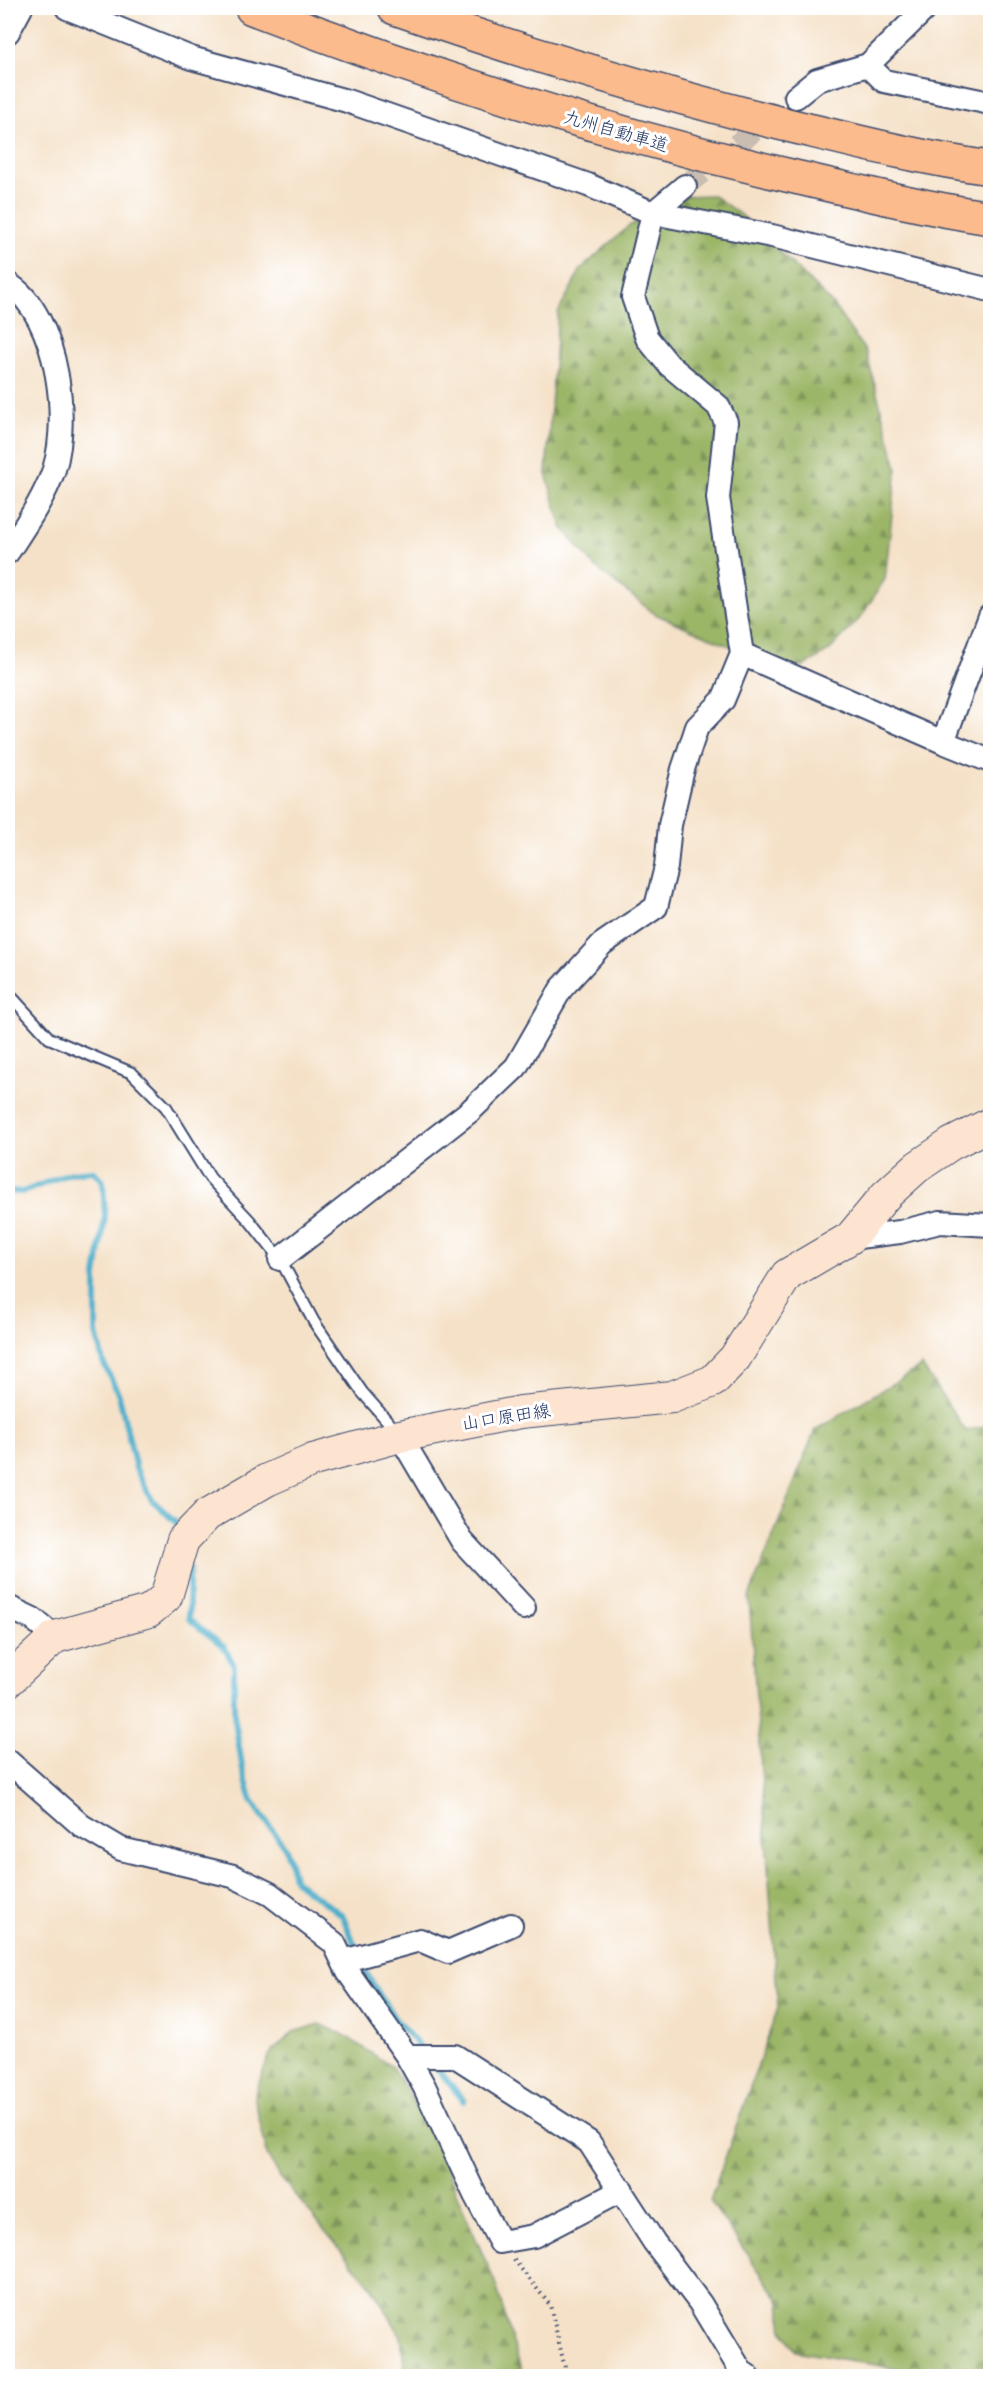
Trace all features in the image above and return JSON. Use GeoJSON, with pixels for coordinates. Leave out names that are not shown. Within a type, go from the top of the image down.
{"type":"FeatureCollection","features":[{"type":"Feature","properties":{"kind":"highway","name":"九州自動車道"},"geometry":{"type":"LineString","coordinates":[[252,8],[324,36],[505,99],[683,150],[825,184],[990,218]]}},
{"type":"Feature","properties":{"kind":"highway"},"geometry":{"type":"LineString","coordinates":[[395,8],[524,52],[718,108],[844,139],[990,168]]}},
{"type":"Feature","properties":{"kind":"main road","name":"山口原田線"},"geometry":{"type":"LineString","coordinates":[[8,1681],[55,1637],[149,1611],[166,1597],[183,1540],[207,1515],[267,1480],[313,1460],[400,1436],[521,1412],[672,1396],[713,1381],[735,1358],[787,1275],[850,1238],[886,1195],[917,1167],[951,1144],[990,1124]]}},
{"type":"Feature","properties":{"kind":"street"},"geometry":{"type":"LineString","coordinates":[[8,32],[21,8]]}},
{"type":"Feature","properties":{"kind":"street"},"geometry":{"type":"LineString","coordinates":[[67,8],[191,58],[347,101],[588,185],[653,213],[772,236],[990,291]]}},
{"type":"Feature","properties":{"kind":"street"},"geometry":{"type":"LineString","coordinates":[[796,97],[817,80],[868,65],[926,8]]}},
{"type":"Feature","properties":{"kind":"street"},"geometry":{"type":"LineString","coordinates":[[868,65],[884,81],[990,103]]}},
{"type":"Feature","properties":{"kind":"street"},"geometry":{"type":"LineString","coordinates":[[280,1259],[470,1111],[516,1067],[561,989],[602,944],[656,907],[666,867],[670,825],[683,768],[698,727],[723,700],[742,654],[718,498],[726,422],[718,406],[669,365],[647,338],[633,297],[653,213],[685,186]]}},
{"type":"Feature","properties":{"kind":"street"},"geometry":{"type":"LineString","coordinates":[[8,284],[36,312],[48,340],[61,395],[59,448],[51,479],[8,552]]}},
{"type":"Feature","properties":{"kind":"street"},"geometry":{"type":"LineString","coordinates":[[943,742],[990,616]]}},
{"type":"Feature","properties":{"kind":"street"},"geometry":{"type":"LineString","coordinates":[[742,654],[943,742],[990,760]]}},
{"type":"Feature","properties":{"kind":"street"},"geometry":{"type":"LineString","coordinates":[[850,1238],[900,1232],[940,1222],[990,1225]]}},
{"type":"Feature","properties":{"kind":"street"},"geometry":{"type":"LineString","coordinates":[[400,1436],[462,1541],[524,1608]]}},
{"type":"Feature","properties":{"kind":"street"},"geometry":{"type":"LineString","coordinates":[[8,1607],[33,1619],[55,1637]]}},
{"type":"Feature","properties":{"kind":"street"},"geometry":{"type":"LineString","coordinates":[[8,1761],[82,1826],[121,1849],[233,1876],[270,1894],[334,1943],[348,1972],[407,2056],[424,2086],[475,2195],[500,2242],[534,2236],[622,2190]]}},
{"type":"Feature","properties":{"kind":"street"},"geometry":{"type":"LineString","coordinates":[[343,1961],[420,1940],[448,1952],[511,1924]]}},
{"type":"Feature","properties":{"kind":"street"},"geometry":{"type":"LineString","coordinates":[[407,2056],[455,2056],[589,2142],[654,2242],[700,2303],[741,2371],[748,2376]]}},
{"type":"Feature","properties":{"kind":"lane"},"geometry":{"type":"LineString","coordinates":[[8,993],[49,1038],[132,1073],[166,1107],[210,1178],[250,1221],[280,1259],[314,1322],[362,1392],[400,1436]]}},
{"type":"Feature","properties":{"kind":"path"},"geometry":{"type":"LineString","coordinates":[[500,2242],[550,2305],[565,2368],[563,2376]]}},
{"type":"Feature","properties":{"kind":"green space"},"geometry":{"type":"Polygon","coordinates":[[[713,195],[745,218],[831,302],[866,352],[897,468],[885,579],[861,617],[829,651],[804,666],[779,667],[655,614],[595,567],[562,527],[546,474],[558,313],[581,269],[629,226],[681,196],[713,195]]]}},
{"type":"Feature","properties":{"kind":"green space"},"geometry":{"type":"Polygon","coordinates":[[[922,1366],[966,1431],[990,1427],[990,2376],[937,2376],[796,2351],[783,2331],[780,2301],[710,2201],[778,2008],[749,1597],[815,1430],[922,1366]]]}},
{"type":"Feature","properties":{"kind":"green space"},"geometry":{"type":"Polygon","coordinates":[[[320,2024],[344,2035],[392,2067],[439,2142],[458,2198],[495,2282],[523,2376],[405,2376],[401,2336],[371,2286],[280,2177],[267,2154],[254,2096],[270,2054],[293,2032],[320,2024]]]}},
{"type":"Feature","properties":{"kind":"waterway"},"geometry":{"type":"LineString","coordinates":[[8,1191],[23,1192],[70,1173],[93,1171],[103,1181],[105,1217],[96,1276],[96,1333],[103,1362],[119,1395],[136,1469],[152,1500],[179,1525],[180,1529]]}},
{"type":"Feature","properties":{"kind":"waterway"},"geometry":{"type":"LineString","coordinates":[[189,1568],[189,1619],[224,1647],[234,1665],[234,1715],[243,1771],[252,1801],[286,1849],[295,1881],[342,1915],[369,1978],[395,2019],[422,2050]]}},
{"type":"Feature","properties":{"kind":"waterway"},"geometry":{"type":"LineString","coordinates":[[432,2062],[464,2101]]}},
{"type":"Feature","properties":{"kind":"tunnel"},"geometry":{"type":"LineString","coordinates":[[685,186],[796,97]]}}]}
